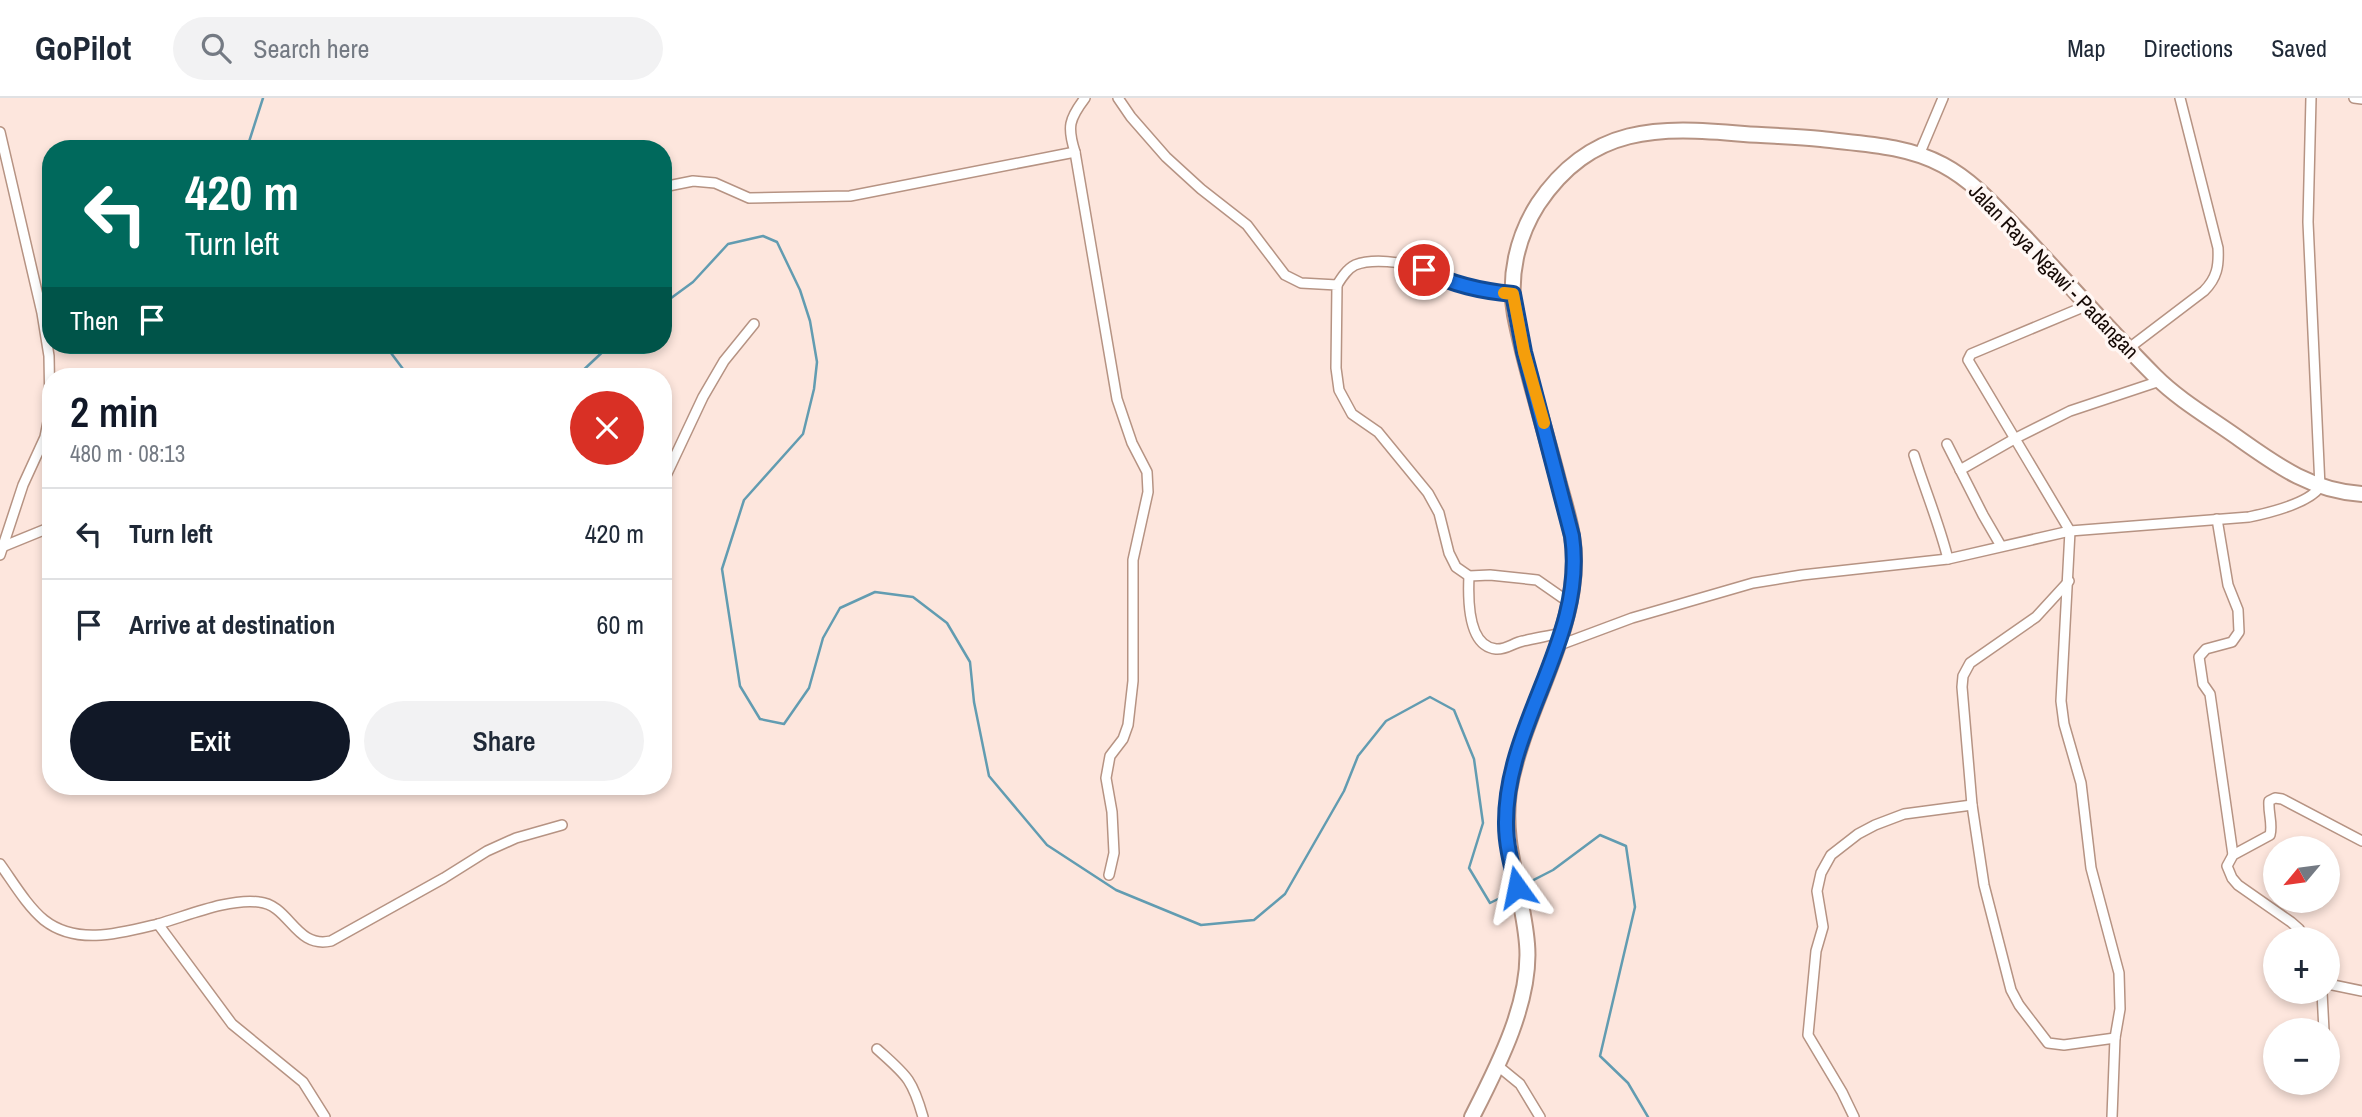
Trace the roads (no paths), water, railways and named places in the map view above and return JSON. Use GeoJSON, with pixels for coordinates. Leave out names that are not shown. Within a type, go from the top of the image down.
{"type":"FeatureCollection","features":[{"type":"Feature","properties":{"kind":"highway","name":"Jalan Raya Ngawi - Padangan"},"geometry":{"type":"LineString","coordinates":[[1472,1117],[1504,1054],[1528,963],[1506,824],[1510,786],[1528,721],[1570,603],[1574,564],[1572,536],[1524,352],[1513,294],[1515,260],[1525,228],[1539,203],[1579,160],[1605,143],[1621,137],[1657,131],[1709,130],[1808,137],[1890,148],[1919,155],[1945,166],[1979,191],[2160,381],[2281,469],[2320,487],[2362,494]]}},
{"type":"Feature","properties":{"kind":"street"},"geometry":{"type":"LineString","coordinates":[[1085,98],[1071,120],[1070,136],[1075,152],[1117,399],[1132,443],[1147,471],[1148,481],[1133,560],[1133,681],[1128,725],[1123,739],[1110,756],[1106,778],[1112,812],[1114,853],[1109,875]]}},
{"type":"Feature","properties":{"kind":"street"},"geometry":{"type":"LineString","coordinates":[[1118,98],[1131,117],[1174,165],[1201,190],[1247,225],[1285,275],[1301,283],[1337,285]]}},
{"type":"Feature","properties":{"kind":"street"},"geometry":{"type":"LineString","coordinates":[[1919,155],[1943,98]]}},
{"type":"Feature","properties":{"kind":"street"},"geometry":{"type":"LineString","coordinates":[[2129,348],[2204,292],[2218,269],[2218,248],[2180,98]]}},
{"type":"Feature","properties":{"kind":"street"},"geometry":{"type":"LineString","coordinates":[[1469,576],[1469,613],[1479,636],[1489,647],[1498,649],[1520,642],[1559,640],[1753,583],[1948,559],[2070,531],[2265,514],[2308,498],[2320,487],[2308,222],[2311,98]]}},
{"type":"Feature","properties":{"kind":"street"},"geometry":{"type":"LineString","coordinates":[[2354,98],[2362,99]]}},
{"type":"Feature","properties":{"kind":"street"},"geometry":{"type":"LineString","coordinates":[[0,132],[42,319]]}},
{"type":"Feature","properties":{"kind":"street"},"geometry":{"type":"LineString","coordinates":[[672,185],[693,181],[715,183],[749,198],[850,196],[1075,152]]}},
{"type":"Feature","properties":{"kind":"street"},"geometry":{"type":"LineString","coordinates":[[1513,294],[1467,288],[1417,268],[1387,263],[1364,263],[1355,266],[1347,270],[1337,285],[1336,376],[1342,396],[1356,418],[1383,437],[1428,493],[1439,513],[1452,562],[1459,572],[1469,576],[1490,575],[1537,580],[1570,603]]}},
{"type":"Feature","properties":{"kind":"street"},"geometry":{"type":"LineString","coordinates":[[2088,305],[1968,356],[1968,360],[2070,531],[2069,581],[2060,687],[2062,713],[2081,783],[2091,868],[2119,973],[2120,1009],[2115,1038],[2112,1117]]}},
{"type":"Feature","properties":{"kind":"street"},"geometry":{"type":"LineString","coordinates":[[672,463],[703,397],[724,361],[754,324]]}},
{"type":"Feature","properties":{"kind":"street"},"geometry":{"type":"LineString","coordinates":[[1960,470],[2016,438],[2089,403],[2160,381]]}},
{"type":"Feature","properties":{"kind":"street"},"geometry":{"type":"LineString","coordinates":[[1,551],[23,485],[42,443]]}},
{"type":"Feature","properties":{"kind":"street"},"geometry":{"type":"LineString","coordinates":[[1947,444],[2001,546]]}},
{"type":"Feature","properties":{"kind":"street"},"geometry":{"type":"LineString","coordinates":[[1914,455],[1928,502],[1939,524],[1948,559]]}},
{"type":"Feature","properties":{"kind":"street"},"geometry":{"type":"LineString","coordinates":[[2217,519],[2228,585],[2238,610],[2239,632],[2232,642],[2206,649],[2199,657],[2203,684],[2210,694],[2234,855]]}},
{"type":"Feature","properties":{"kind":"street"},"geometry":{"type":"LineString","coordinates":[[1,551],[42,531]]}},
{"type":"Feature","properties":{"kind":"street"},"geometry":{"type":"LineString","coordinates":[[2069,581],[2036,617],[1966,668],[1962,687],[1972,805],[1984,885],[2011,990],[2019,1005],[2048,1043],[2064,1045],[2115,1038]]}},
{"type":"Feature","properties":{"kind":"street"},"geometry":{"type":"LineString","coordinates":[[2295,927],[2232,878],[2227,866],[2234,855],[2270,835],[2269,802],[2275,798],[2282,799],[2362,841]]}},
{"type":"Feature","properties":{"kind":"street"},"geometry":{"type":"LineString","coordinates":[[1854,1117],[1808,1035],[1816,951],[1823,927],[1818,900],[1821,873],[1831,855],[1858,834],[1875,825],[1904,814],[1972,805]]}},
{"type":"Feature","properties":{"kind":"street"},"geometry":{"type":"LineString","coordinates":[[0,865],[43,919],[62,930],[87,937],[158,924],[223,906],[259,902],[272,905],[305,938],[323,943],[331,941],[493,848],[516,838],[562,825]]}},
{"type":"Feature","properties":{"kind":"street"},"geometry":{"type":"LineString","coordinates":[[158,924],[232,1024],[303,1082],[325,1117]]}},
{"type":"Feature","properties":{"kind":"street"},"geometry":{"type":"LineString","coordinates":[[2340,986],[2362,991]]}},
{"type":"Feature","properties":{"kind":"street"},"geometry":{"type":"LineString","coordinates":[[877,1049],[904,1073],[915,1089],[923,1117]]}},
{"type":"Feature","properties":{"kind":"street"},"geometry":{"type":"LineString","coordinates":[[1498,1066],[1520,1084],[1540,1117]]}},
{"type":"Feature","properties":{"kind":"waterway"},"geometry":{"type":"LineString","coordinates":[[250,140],[263,98]]}},
{"type":"Feature","properties":{"kind":"waterway"},"geometry":{"type":"LineString","coordinates":[[672,297],[693,282],[728,244],[763,236],[777,242],[800,290],[810,321],[817,362],[814,389],[803,434],[744,500],[722,569],[740,686],[760,719],[784,724],[809,688],[823,638],[840,608],[875,592],[913,597],[947,623],[970,662],[974,702],[989,776],[1047,845],[1116,890],[1201,925],[1254,920],[1285,894],[1344,791],[1358,756],[1386,721],[1430,697],[1454,710],[1474,759],[1483,823],[1469,868],[1490,903],[1512,892]]}},
{"type":"Feature","properties":{"kind":"waterway"},"geometry":{"type":"LineString","coordinates":[[392,354],[402,368]]}},
{"type":"Feature","properties":{"kind":"waterway"},"geometry":{"type":"LineString","coordinates":[[586,368],[600,354]]}},
{"type":"Feature","properties":{"kind":"waterway"},"geometry":{"type":"LineString","coordinates":[[1524,885],[1553,870],[1600,835],[1626,846],[1635,907],[1600,1056],[1628,1083],[1648,1117]]}}]}
